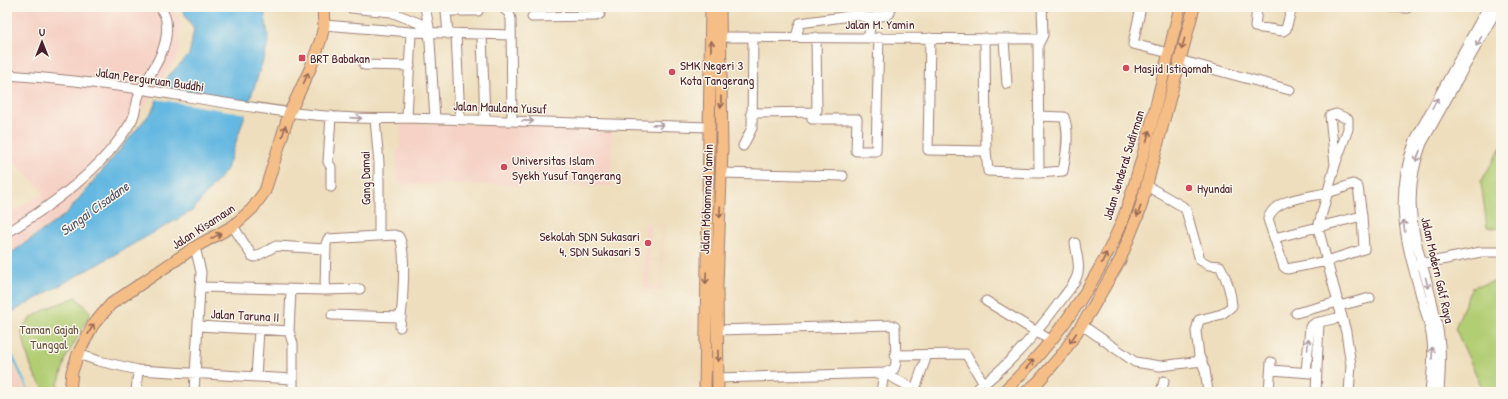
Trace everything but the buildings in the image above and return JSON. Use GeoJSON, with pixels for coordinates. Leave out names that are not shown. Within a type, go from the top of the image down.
{"type":"FeatureCollection","features":[{"type":"Feature","properties":{"kind":"main road","name":"Jalan Kisamaun"},"geometry":{"type":"LineString","coordinates":[[70,392],[72,372],[78,354],[93,325],[111,304],[195,247],[233,226],[252,209],[267,186],[289,114],[315,56],[324,25],[323,7]]}},
{"type":"Feature","properties":{"kind":"main road","name":"Jalan Mohammad Yamin"},"geometry":{"type":"LineString","coordinates":[[705,392],[712,7]]}},
{"type":"Feature","properties":{"kind":"main road","name":"Jalan Mohammad Yamin"},"geometry":{"type":"LineString","coordinates":[[718,392],[721,173],[720,7]]}},
{"type":"Feature","properties":{"kind":"main road","name":"Jalan Jenderal Sudirman"},"geometry":{"type":"LineString","coordinates":[[1003,392],[1069,318],[1082,298],[1121,224],[1131,197],[1180,7]]}},
{"type":"Feature","properties":{"kind":"main road","name":"Jalan Jenderal Sudirman"},"geometry":{"type":"LineString","coordinates":[[1026,392],[1038,382],[1063,352],[1082,325],[1120,260],[1140,210],[1194,7]]}},
{"type":"Feature","properties":{"kind":"street"},"geometry":{"type":"LineString","coordinates":[[7,234],[67,192],[112,148],[131,122],[138,103],[140,90],[156,67],[165,45],[166,20],[160,7]]}},
{"type":"Feature","properties":{"kind":"street"},"geometry":{"type":"LineString","coordinates":[[425,7],[430,30],[435,119]]}},
{"type":"Feature","properties":{"kind":"street"},"geometry":{"type":"LineString","coordinates":[[460,119],[452,34],[446,11],[478,11],[478,7]]}},
{"type":"Feature","properties":{"kind":"street"},"geometry":{"type":"LineString","coordinates":[[502,7],[510,15],[512,121]]}},
{"type":"Feature","properties":{"kind":"street"},"geometry":{"type":"LineString","coordinates":[[532,17],[596,16],[600,14],[600,7]]}},
{"type":"Feature","properties":{"kind":"street"},"geometry":{"type":"LineString","coordinates":[[796,37],[800,23],[857,15],[870,18],[887,15],[890,13],[890,7]]}},
{"type":"Feature","properties":{"kind":"street"},"geometry":{"type":"LineString","coordinates":[[1039,173],[1038,45],[1043,35],[1042,7]]}},
{"type":"Feature","properties":{"kind":"street"},"geometry":{"type":"LineString","coordinates":[[1141,7],[1133,44],[1168,53]]}},
{"type":"Feature","properties":{"kind":"street"},"geometry":{"type":"LineString","coordinates":[[1257,7],[1255,27],[1283,31],[1286,30],[1292,7]]}},
{"type":"Feature","properties":{"kind":"street"},"geometry":{"type":"LineString","coordinates":[[1392,7],[1406,8]]}},
{"type":"Feature","properties":{"kind":"street","name":"Jalan Modern Golf Raya"},"geometry":{"type":"LineString","coordinates":[[1439,392],[1440,338],[1402,211],[1403,184],[1407,161],[1414,140],[1488,7]]}},
{"type":"Feature","properties":{"kind":"street","name":"Jalan Modern Golf Raya"},"geometry":{"type":"LineString","coordinates":[[1430,392],[1432,339],[1417,264],[1411,210],[1414,164],[1422,143],[1498,7]]}},
{"type":"Feature","properties":{"kind":"street"},"geometry":{"type":"LineString","coordinates":[[351,8],[396,13],[409,21],[430,30],[452,34],[511,35]]}},
{"type":"Feature","properties":{"kind":"street"},"geometry":{"type":"LineString","coordinates":[[868,37],[870,18]]}},
{"type":"Feature","properties":{"kind":"street"},"geometry":{"type":"LineString","coordinates":[[324,25],[411,32],[430,30]]}},
{"type":"Feature","properties":{"kind":"street"},"geometry":{"type":"LineString","coordinates":[[407,118],[411,32]]}},
{"type":"Feature","properties":{"kind":"street"},"geometry":{"type":"LineString","coordinates":[[482,34],[485,120]]}},
{"type":"Feature","properties":{"kind":"street","name":"Jalan M. Yamin"},"geometry":{"type":"LineString","coordinates":[[720,37],[1041,39]]}},
{"type":"Feature","properties":{"kind":"street"},"geometry":{"type":"LineString","coordinates":[[743,146],[752,131],[753,37]]}},
{"type":"Feature","properties":{"kind":"street"},"geometry":{"type":"LineString","coordinates":[[751,113],[815,112],[818,108],[816,37]]}},
{"type":"Feature","properties":{"kind":"street"},"geometry":{"type":"LineString","coordinates":[[812,112],[812,120],[857,119],[856,151],[876,151],[879,37]]}},
{"type":"Feature","properties":{"kind":"street"},"geometry":{"type":"LineString","coordinates":[[930,38],[928,150],[986,151]]}},
{"type":"Feature","properties":{"kind":"street"},"geometry":{"type":"LineString","coordinates":[[985,38],[986,151],[988,171],[1039,173],[1063,171],[1066,154],[1066,122],[1064,116],[1038,116]]}},
{"type":"Feature","properties":{"kind":"street"},"geometry":{"type":"LineString","coordinates":[[1004,39],[1007,84]]}},
{"type":"Feature","properties":{"kind":"street"},"geometry":{"type":"LineString","coordinates":[[1179,60],[1290,90]]}},
{"type":"Feature","properties":{"kind":"street"},"geometry":{"type":"LineString","coordinates":[[364,64],[410,66]]}},
{"type":"Feature","properties":{"kind":"street","name":"Jalan Perguruan Buddhi"},"geometry":{"type":"LineString","coordinates":[[7,75],[140,90],[289,114]]}},
{"type":"Feature","properties":{"kind":"street","name":"Jalan Maulana Yusuf"},"geometry":{"type":"LineString","coordinates":[[289,114],[375,119],[460,119],[710,127]]}},
{"type":"Feature","properties":{"kind":"street"},"geometry":{"type":"LineString","coordinates":[[1335,165],[1330,116],[1336,114],[1348,119],[1348,129],[1335,165],[1318,228],[1339,304],[1349,348],[1349,392]]}},
{"type":"Feature","properties":{"kind":"street"},"geometry":{"type":"LineString","coordinates":[[330,116],[328,162],[332,187]]}},
{"type":"Feature","properties":{"kind":"street","name":"Gang Damai"},"geometry":{"type":"LineString","coordinates":[[375,119],[379,163],[379,236]]}},
{"type":"Feature","properties":{"kind":"street"},"geometry":{"type":"LineString","coordinates":[[721,173],[843,176]]}},
{"type":"Feature","properties":{"kind":"street"},"geometry":{"type":"LineString","coordinates":[[1356,184],[1362,216],[1364,249],[1327,261],[1290,270],[1284,267],[1268,219],[1272,211],[1280,205],[1293,200],[1356,184]]}},
{"type":"Feature","properties":{"kind":"street"},"geometry":{"type":"LineString","coordinates":[[1147,186],[1182,206],[1186,210],[1200,260],[1208,266],[1220,266],[1231,294],[1232,306],[1222,314],[1199,320],[1196,331],[1199,356],[1206,370],[1208,392]]}},
{"type":"Feature","properties":{"kind":"street"},"geometry":{"type":"LineString","coordinates":[[1274,238],[1362,216]]}},
{"type":"Feature","properties":{"kind":"street"},"geometry":{"type":"LineString","coordinates":[[233,226],[252,256],[255,257],[276,246],[326,249]]}},
{"type":"Feature","properties":{"kind":"street"},"geometry":{"type":"LineString","coordinates":[[325,290],[326,241],[330,238],[398,236],[401,240],[403,268],[400,327]]}},
{"type":"Feature","properties":{"kind":"street"},"geometry":{"type":"LineString","coordinates":[[974,392],[984,384],[1035,332],[1069,289],[1077,276],[1078,270],[1074,243]]}},
{"type":"Feature","properties":{"kind":"street"},"geometry":{"type":"LineString","coordinates":[[194,392],[201,288],[201,272],[195,247]]}},
{"type":"Feature","properties":{"kind":"street"},"geometry":{"type":"LineString","coordinates":[[1417,264],[1481,252],[1501,252]]}},
{"type":"Feature","properties":{"kind":"street"},"geometry":{"type":"LineString","coordinates":[[201,288],[291,290],[360,289]]}},
{"type":"Feature","properties":{"kind":"street"},"geometry":{"type":"LineString","coordinates":[[1069,289],[1082,298]]}},
{"type":"Feature","properties":{"kind":"street"},"geometry":{"type":"LineString","coordinates":[[291,290],[289,331],[293,344],[293,392]]}},
{"type":"Feature","properties":{"kind":"street"},"geometry":{"type":"LineString","coordinates":[[1296,313],[1370,298]]}},
{"type":"Feature","properties":{"kind":"street"},"geometry":{"type":"LineString","coordinates":[[986,301],[1050,340]]}},
{"type":"Feature","properties":{"kind":"street"},"geometry":{"type":"LineString","coordinates":[[332,315],[401,317]]}},
{"type":"Feature","properties":{"kind":"street"},"geometry":{"type":"LineString","coordinates":[[1306,372],[1308,332],[1312,324],[1342,317]]}},
{"type":"Feature","properties":{"kind":"street"},"geometry":{"type":"LineString","coordinates":[[1316,392],[1318,322]]}},
{"type":"Feature","properties":{"kind":"street"},"geometry":{"type":"LineString","coordinates":[[718,330],[892,325],[895,327],[896,364],[894,369],[884,373],[718,378]]}},
{"type":"Feature","properties":{"kind":"street"},"geometry":{"type":"LineString","coordinates":[[1082,325],[1135,362],[1160,366],[1202,361]]}},
{"type":"Feature","properties":{"kind":"street","name":"Jalan Taruna II"},"geometry":{"type":"LineString","coordinates":[[198,326],[289,331]]}},
{"type":"Feature","properties":{"kind":"street"},"geometry":{"type":"LineString","coordinates":[[256,377],[258,330]]}},
{"type":"Feature","properties":{"kind":"street"},"geometry":{"type":"LineString","coordinates":[[78,354],[99,361],[138,370],[195,372],[293,379]]}},
{"type":"Feature","properties":{"kind":"street"},"geometry":{"type":"LineString","coordinates":[[895,355],[969,355],[984,384]]}},
{"type":"Feature","properties":{"kind":"street"},"geometry":{"type":"LineString","coordinates":[[884,373],[914,391],[927,356]]}},
{"type":"Feature","properties":{"kind":"street"},"geometry":{"type":"LineString","coordinates":[[1269,392],[1271,366],[1317,373]]}},
{"type":"Feature","properties":{"kind":"street"},"geometry":{"type":"LineString","coordinates":[[136,392],[138,370]]}},
{"type":"Feature","properties":{"kind":"street"},"geometry":{"type":"LineString","coordinates":[[881,392],[884,373]]}},
{"type":"Feature","properties":{"kind":"street"},"geometry":{"type":"LineString","coordinates":[[1161,392],[1164,381]]}},
{"type":"Feature","properties":{"kind":"shaded area"},"geometry":{"type":"Polygon","coordinates":[[[7,7],[172,7],[179,19],[179,54],[129,130],[65,213],[7,254],[7,215],[44,192],[7,154],[7,7]]]}},
{"type":"Feature","properties":{"kind":"shaded area","name":"Universitas Islam Syekh Yusuf Tangerang"},"geometry":{"type":"Polygon","coordinates":[[[401,124],[612,126],[612,186],[397,184],[397,150],[400,149],[401,124]]]}},
{"type":"Feature","properties":{"kind":"shaded area","name":"Sekolah SDN Sukasari 4, SDN Sukasari 5"},"geometry":{"type":"Polygon","coordinates":[[[645,224],[663,225],[662,290],[644,290],[645,224]],[[651,225],[649,259],[661,260],[662,226],[651,225]],[[650,261],[649,286],[660,287],[661,261],[650,261]]]}},
{"type":"Feature","properties":{"kind":"shaded area"},"geometry":{"type":"Polygon","coordinates":[[[7,355],[22,383],[26,392],[7,392],[7,355]]]}},
{"type":"Feature","properties":{"kind":"green space"},"geometry":{"type":"Polygon","coordinates":[[[1501,147],[1501,229],[1487,227],[1481,182],[1501,147]]]}},
{"type":"Feature","properties":{"kind":"green space"},"geometry":{"type":"Polygon","coordinates":[[[1501,280],[1501,392],[1484,392],[1455,328],[1472,287],[1501,280]]]}},
{"type":"Feature","properties":{"kind":"green space","name":"Taman Gajah Tunggal"},"geometry":{"type":"Polygon","coordinates":[[[76,297],[91,313],[66,358],[56,392],[48,390],[36,378],[32,369],[22,334],[24,327],[35,315],[76,297]]]}},
{"type":"Feature","properties":{"kind":"water","name":"Sungai Cisadane"},"geometry":{"type":"Polygon","coordinates":[[[181,7],[261,7],[265,15],[269,42],[227,169],[192,211],[7,315],[7,256],[66,214],[152,111],[167,77],[189,55],[194,30],[181,7]]]}},
{"type":"Feature","properties":{"kind":"pier"},"geometry":{"type":"Polygon","coordinates":[[[160,89],[251,103],[247,114],[155,99],[160,89]]]}},
{"type":"Feature","properties":{"kind":"waterway"},"geometry":{"type":"LineString","coordinates":[[7,344],[29,392]]}},
{"type":"Feature","properties":{"kind":"place","name":"BRT Babakan"},"geometry":{"type":"Point","coordinates":[302,58]}},
{"type":"Feature","properties":{"kind":"place","name":"Masjid Istiqomah"},"geometry":{"type":"Point","coordinates":[1126,68]}},
{"type":"Feature","properties":{"kind":"place","name":"SMK Negeri 3 Kota Tangerang"},"geometry":{"type":"Point","coordinates":[672,72]}},
{"type":"Feature","properties":{"kind":"place","name":"Universitas Islam Syekh Yusuf Tangerang"},"geometry":{"type":"Point","coordinates":[504,167]}},
{"type":"Feature","properties":{"kind":"place","name":"Hyundai"},"geometry":{"type":"Point","coordinates":[1189,188]}},
{"type":"Feature","properties":{"kind":"place","name":"Sekolah SDN Sukasari 4, SDN Sukasari 5"},"geometry":{"type":"Point","coordinates":[648,243]}}]}
